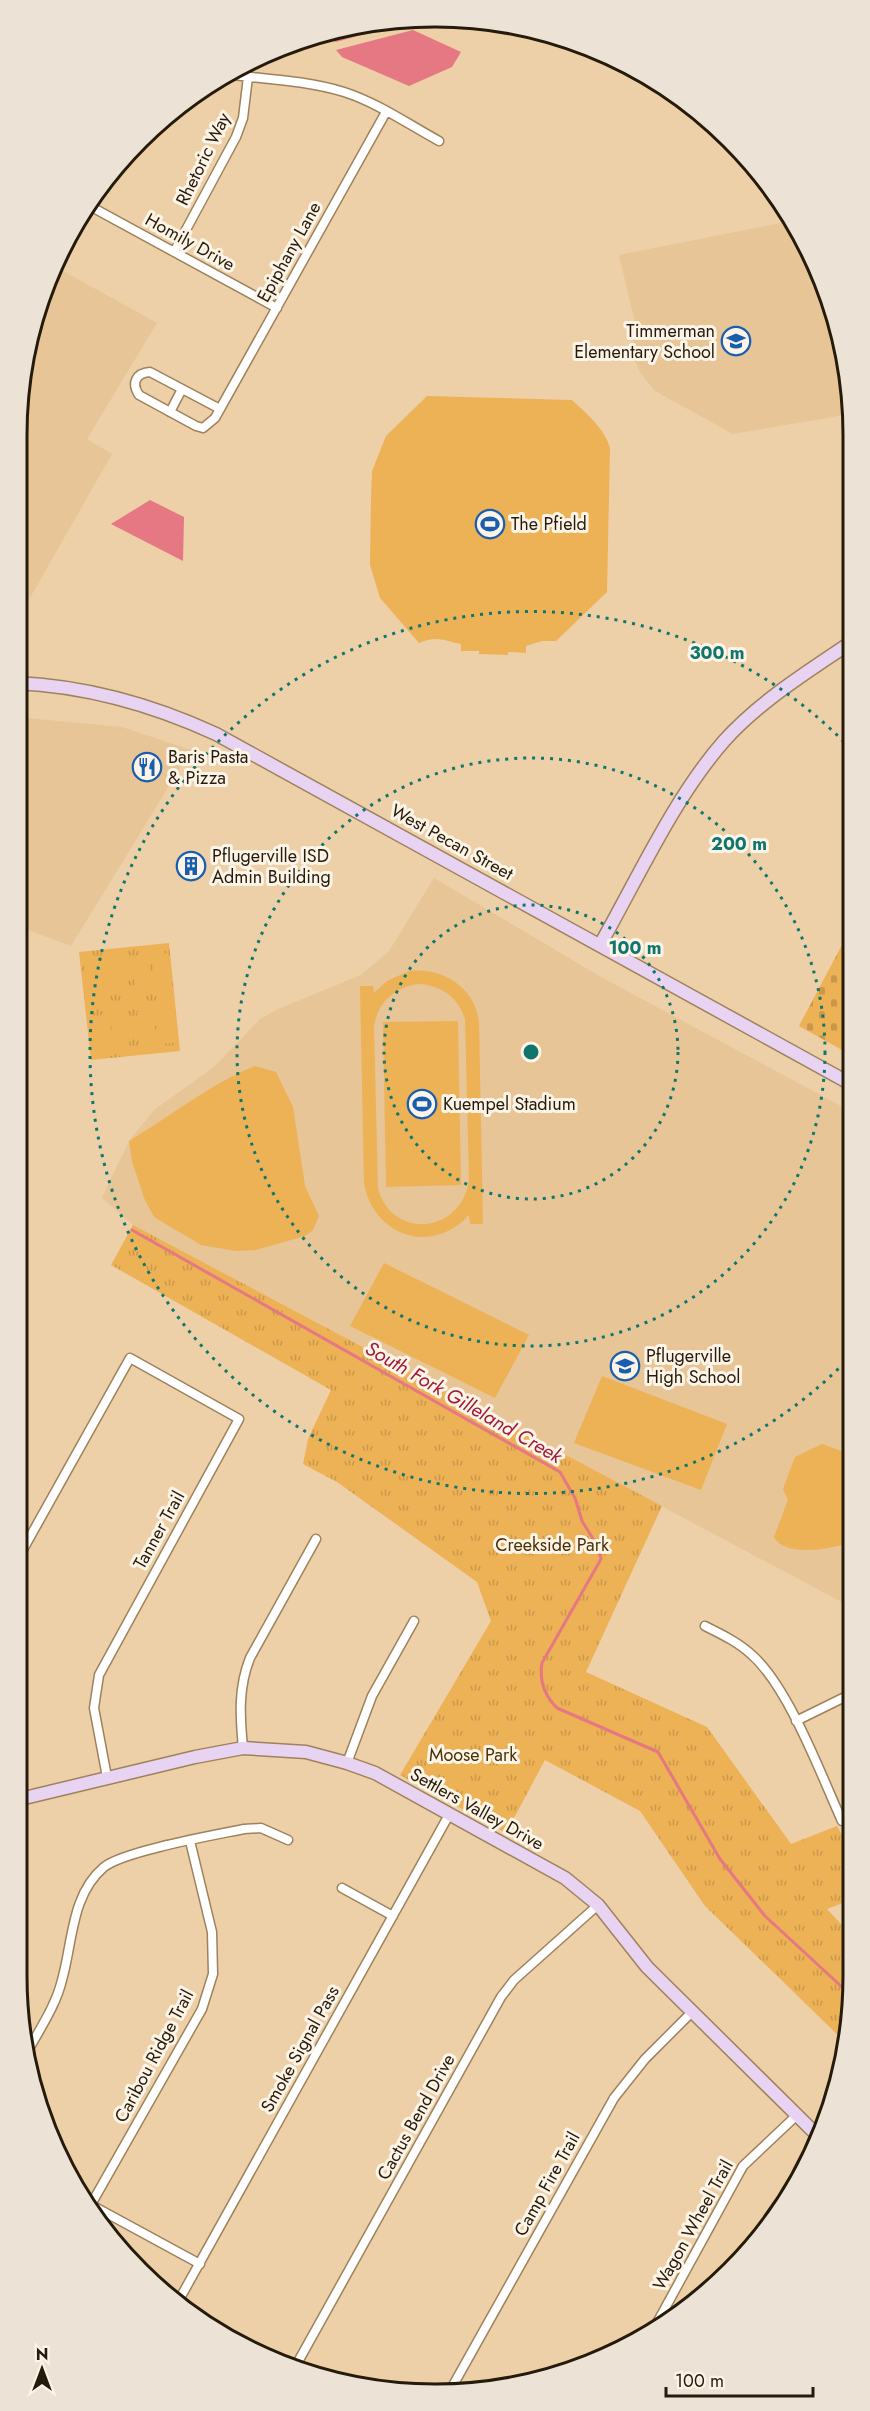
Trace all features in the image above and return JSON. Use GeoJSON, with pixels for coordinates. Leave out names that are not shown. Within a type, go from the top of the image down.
{"type":"FeatureCollection","features":[{"type":"Feature","properties":{"kind":"street"},"geometry":{"type":"LineString","coordinates":[[242,76],[308,83],[344,92],[386,111],[439,141]]}},
{"type":"Feature","properties":{"kind":"street","name":"Rhetoric Way"},"geometry":{"type":"LineString","coordinates":[[174,252],[236,137],[243,118],[248,77]]}},
{"type":"Feature","properties":{"kind":"street","name":"Epiphany Lane"},"geometry":{"type":"LineString","coordinates":[[170,412],[196,426],[203,428],[209,425],[386,111]]}},
{"type":"Feature","properties":{"kind":"street","name":"Homily Drive"},"geometry":{"type":"LineString","coordinates":[[95,209],[277,308]]}},
{"type":"Feature","properties":{"kind":"street"},"geometry":{"type":"LineString","coordinates":[[182,389],[170,412],[139,396],[135,389],[137,376],[150,372],[220,409]]}},
{"type":"Feature","properties":{"kind":"street"},"geometry":{"type":"LineString","coordinates":[[600,945],[683,796],[725,740],[756,710],[843,648]]}},
{"type":"Feature","properties":{"kind":"street","name":"West Pecan Street"},"geometry":{"type":"LineString","coordinates":[[27,684],[60,686],[98,693],[180,717],[216,734],[843,1080]]}},
{"type":"Feature","properties":{"kind":"street","name":"Tanner Trail"},"geometry":{"type":"LineString","coordinates":[[27,1542],[130,1358],[238,1419],[99,1675],[94,1708],[107,1777]]}},
{"type":"Feature","properties":{"kind":"street"},"geometry":{"type":"LineString","coordinates":[[243,1748],[240,1700],[245,1671],[316,1539]]}},
{"type":"Feature","properties":{"kind":"street"},"geometry":{"type":"LineString","coordinates":[[347,1762],[372,1696],[414,1621]]}},
{"type":"Feature","properties":{"kind":"street"},"geometry":{"type":"LineString","coordinates":[[705,1626],[732,1640],[753,1656],[775,1681],[843,1821]]}},
{"type":"Feature","properties":{"kind":"street"},"geometry":{"type":"LineString","coordinates":[[796,1721],[843,1698]]}},
{"type":"Feature","properties":{"kind":"street","name":"Settlers Valley Drive"},"geometry":{"type":"LineString","coordinates":[[27,1797],[107,1777],[243,1748],[306,1752],[347,1762],[375,1773],[565,1878],[598,1905],[647,1967],[813,2131]]}},
{"type":"Feature","properties":{"kind":"street","name":"Smoke Signal Pass"},"geometry":{"type":"LineString","coordinates":[[182,2296],[450,1813]]}},
{"type":"Feature","properties":{"kind":"street"},"geometry":{"type":"LineString","coordinates":[[33,2043],[55,2002],[63,1979],[78,1904],[88,1885],[105,1866],[123,1857],[244,1829],[261,1828],[288,1840]]}},
{"type":"Feature","properties":{"kind":"street","name":"Caribou Ridge Trail"},"geometry":{"type":"LineString","coordinates":[[93,2197],[202,2009],[213,1974],[212,1932],[190,1841]]}},
{"type":"Feature","properties":{"kind":"street"},"geometry":{"type":"LineString","coordinates":[[342,1888],[393,1916]]}},
{"type":"Feature","properties":{"kind":"street","name":"Cactus Bend Drive"},"geometry":{"type":"LineString","coordinates":[[299,2360],[501,1997],[514,1980],[598,1905]]}},
{"type":"Feature","properties":{"kind":"street","name":"Camp Fire Trail"},"geometry":{"type":"LineString","coordinates":[[454,2383],[614,2098],[645,2059],[692,2012]]}},
{"type":"Feature","properties":{"kind":"street","name":"Wagon Wheel Trail"},"geometry":{"type":"LineString","coordinates":[[661,2316],[743,2166],[797,2115]]}},
{"type":"Feature","properties":{"kind":"street"},"geometry":{"type":"LineString","coordinates":[[103,2213],[200,2264]]}},
{"type":"Feature","properties":{"kind":"shaded area"},"geometry":{"type":"Polygon","coordinates":[[[413,30],[461,52],[452,67],[409,86],[342,57],[336,50],[413,30]]]}},
{"type":"Feature","properties":{"kind":"shaded area"},"geometry":{"type":"Polygon","coordinates":[[[374,31],[336,42],[331,41],[374,31]]]}},
{"type":"Feature","properties":{"kind":"shaded area","name":"Timmerman Elementary School"},"geometry":{"type":"Polygon","coordinates":[[[783,223],[812,279],[829,329],[840,382],[842,415],[733,434],[655,391],[641,374],[632,355],[636,327],[619,255],[783,223]]]}},
{"type":"Feature","properties":{"kind":"shaded area"},"geometry":{"type":"Polygon","coordinates":[[[62,270],[157,323],[87,439],[112,454],[27,603],[27,435],[30,382],[41,329],[62,270]]]}},
{"type":"Feature","properties":{"kind":"shaded area"},"geometry":{"type":"Polygon","coordinates":[[[150,500],[184,517],[183,561],[111,524],[150,500]]]}},
{"type":"Feature","properties":{"kind":"shaded area"},"geometry":{"type":"Polygon","coordinates":[[[27,718],[122,727],[191,750],[71,946],[27,930],[27,718]]]}},
{"type":"Feature","properties":{"kind":"shaded area","name":"Pflugerville High School"},"geometry":{"type":"Polygon","coordinates":[[[434,878],[601,977],[843,1107],[843,1603],[133,1225],[102,1198],[129,1141],[154,1110],[214,1067],[260,1019],[278,1009],[361,975],[389,951],[434,878]]]}},
{"type":"Feature","properties":{"kind":"green space","name":"The Pfield"},"geometry":{"type":"Polygon","coordinates":[[[427,396],[572,400],[594,422],[608,441],[610,448],[607,592],[556,641],[542,641],[526,646],[526,653],[508,652],[508,655],[461,651],[461,644],[440,639],[430,639],[419,643],[380,598],[370,565],[372,471],[386,436],[427,396]]]}},
{"type":"Feature","properties":{"kind":"green space"},"geometry":{"type":"Polygon","coordinates":[[[169,943],[180,1051],[91,1060],[79,952],[169,943]]]}},
{"type":"Feature","properties":{"kind":"green space"},"geometry":{"type":"Polygon","coordinates":[[[843,943],[843,1051],[799,1026],[843,943]]]}},
{"type":"Feature","properties":{"kind":"green space"},"geometry":{"type":"Polygon","coordinates":[[[168,953],[172,987],[156,989],[152,954],[168,953]]]}},
{"type":"Feature","properties":{"kind":"green space"},"geometry":{"type":"Polygon","coordinates":[[[148,954],[152,989],[135,991],[132,956],[148,954]]]}},
{"type":"Feature","properties":{"kind":"green space"},"geometry":{"type":"Polygon","coordinates":[[[121,957],[124,992],[108,994],[105,959],[121,957]]]}},
{"type":"Feature","properties":{"kind":"green space"},"geometry":{"type":"Polygon","coordinates":[[[100,959],[104,994],[87,996],[84,961],[100,959]]]}},
{"type":"Feature","properties":{"kind":"green space"},"geometry":{"type":"Polygon","coordinates":[[[409,971],[433,972],[445,976],[464,989],[476,1010],[479,1022],[483,1224],[470,1224],[469,1215],[454,1228],[438,1235],[422,1237],[406,1234],[391,1227],[379,1216],[370,1201],[364,1183],[360,986],[373,986],[374,993],[387,981],[409,971]],[[426,985],[410,986],[388,998],[379,1011],[374,1027],[378,1189],[386,1206],[398,1217],[412,1223],[427,1224],[441,1220],[454,1211],[464,1198],[469,1180],[465,1019],[458,1004],[448,994],[426,985]]]}},
{"type":"Feature","properties":{"kind":"green space"},"geometry":{"type":"Polygon","coordinates":[[[174,1008],[177,1043],[161,1044],[158,1010],[174,1008]]]}},
{"type":"Feature","properties":{"kind":"green space"},"geometry":{"type":"Polygon","coordinates":[[[153,1010],[157,1045],[140,1047],[137,1012],[153,1010]]]}},
{"type":"Feature","properties":{"kind":"green space"},"geometry":{"type":"Polygon","coordinates":[[[126,1013],[130,1048],[114,1049],[110,1015],[126,1013]]]}},
{"type":"Feature","properties":{"kind":"green space"},"geometry":{"type":"Polygon","coordinates":[[[106,1015],[109,1050],[93,1052],[90,1017],[106,1015]]]}},
{"type":"Feature","properties":{"kind":"green space","name":"Kuempel Stadium"},"geometry":{"type":"Polygon","coordinates":[[[458,1021],[461,1185],[386,1187],[383,1022],[458,1021]]]}},
{"type":"Feature","properties":{"kind":"green space"},"geometry":{"type":"Polygon","coordinates":[[[255,1066],[276,1072],[293,1107],[305,1186],[319,1216],[313,1230],[305,1236],[256,1250],[236,1251],[201,1245],[154,1217],[144,1198],[132,1161],[129,1141],[206,1091],[255,1066]]]}},
{"type":"Feature","properties":{"kind":"green space","name":"Creekside Park"},"geometry":{"type":"Polygon","coordinates":[[[133,1225],[662,1506],[586,1672],[707,1727],[791,1844],[837,1826],[843,1837],[843,1903],[827,1909],[843,1926],[842,2003],[839,2036],[705,1906],[640,1811],[545,1760],[506,1833],[400,1775],[491,1621],[477,1582],[337,1482],[303,1464],[308,1439],[331,1390],[111,1265],[133,1225]]]}},
{"type":"Feature","properties":{"kind":"green space"},"geometry":{"type":"Polygon","coordinates":[[[384,1263],[529,1335],[495,1398],[350,1326],[384,1263]]]}},
{"type":"Feature","properties":{"kind":"green space"},"geometry":{"type":"Polygon","coordinates":[[[602,1376],[727,1424],[701,1490],[574,1443],[602,1376]]]}},
{"type":"Feature","properties":{"kind":"green space"},"geometry":{"type":"Polygon","coordinates":[[[822,1444],[843,1452],[843,1545],[823,1549],[799,1550],[780,1544],[774,1537],[788,1500],[783,1489],[795,1457],[822,1444]]]}},
{"type":"Feature","properties":{"kind":"green space"},"geometry":{"type":"Polygon","coordinates":[[[439,1751],[463,1765],[455,1779],[431,1765],[439,1751]]]}},
{"type":"Feature","properties":{"kind":"waterway","name":"South Fork Gilleland Creek"},"geometry":{"type":"LineString","coordinates":[[132,1230],[560,1472],[575,1498],[582,1521],[598,1547],[601,1559],[542,1663],[541,1676],[546,1693],[557,1708],[658,1752],[720,1859],[765,1916],[843,1987]]}},
{"type":"Feature","properties":{"kind":"place","name":"Timmerman Elementary School"},"geometry":{"type":"Point","coordinates":[736,341]}},
{"type":"Feature","properties":{"kind":"place","name":"The Pfield"},"geometry":{"type":"Point","coordinates":[490,524]}},
{"type":"Feature","properties":{"kind":"place","name":"Baris Pasta & Pizza"},"geometry":{"type":"Point","coordinates":[147,767]}},
{"type":"Feature","properties":{"kind":"place","name":"Pflugerville ISD Admin Building"},"geometry":{"type":"Point","coordinates":[191,866]}},
{"type":"Feature","properties":{"kind":"place","name":"Kuempel Stadium"},"geometry":{"type":"Point","coordinates":[422,1104]}},
{"type":"Feature","properties":{"kind":"place","name":"Pflugerville High School"},"geometry":{"type":"Point","coordinates":[625,1366]}},
{"type":"Feature","properties":{"kind":"park label","name":"Moose Park"},"geometry":{"type":"Point","coordinates":[473,1755]}}]}
